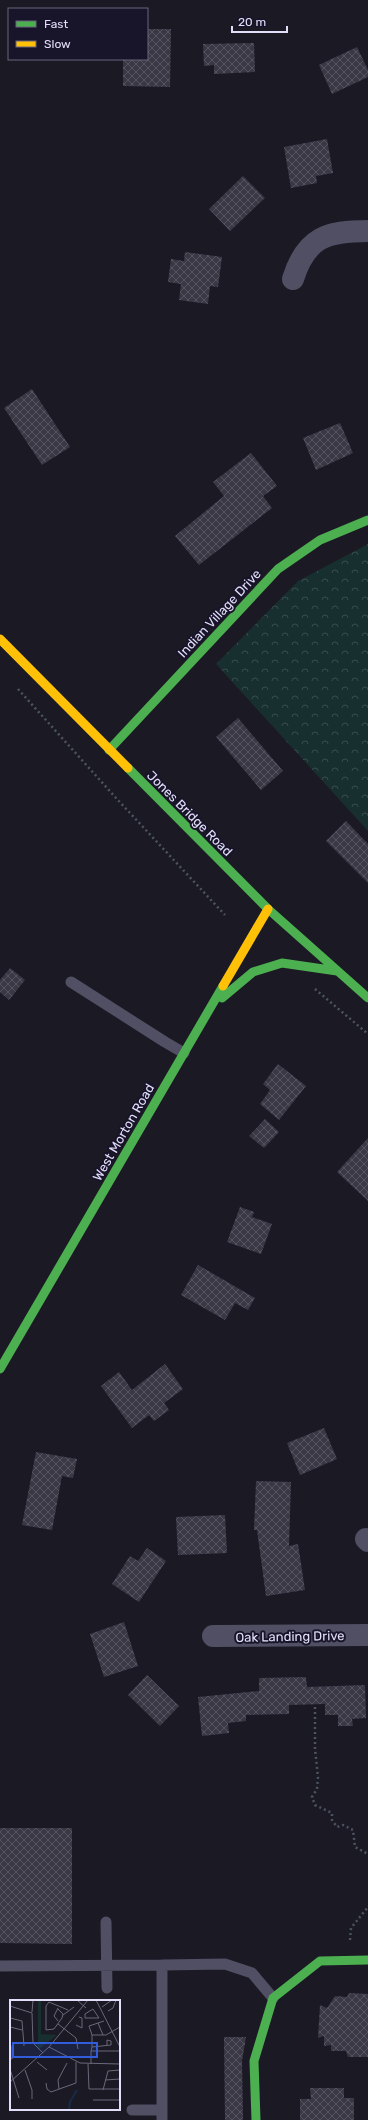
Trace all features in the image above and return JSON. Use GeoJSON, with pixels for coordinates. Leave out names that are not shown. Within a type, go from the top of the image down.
{"type":"FeatureCollection","features":[{"type":"Feature","properties":{"kind":"street"},"geometry":{"type":"LineString","coordinates":[[293,279],[302,257],[310,247],[325,236],[343,231],[368,231]]}},
{"type":"Feature","properties":{"kind":"street","name":"Indian Village Drive"},"geometry":{"type":"LineString","coordinates":[[109,750],[278,568],[320,540],[368,520]]}},
{"type":"Feature","properties":{"kind":"street","name":"Jones Bridge Road"},"geometry":{"type":"LineString","coordinates":[[0,639],[268,909],[368,998]]}},
{"type":"Feature","properties":{"kind":"street","name":"West Morton Road"},"geometry":{"type":"LineString","coordinates":[[0,1369],[268,909]]}},
{"type":"Feature","properties":{"kind":"street"},"geometry":{"type":"LineString","coordinates":[[209,1009],[253,972],[282,963],[337,971]]}},
{"type":"Feature","properties":{"kind":"street","name":"Oak Landing Drive"},"geometry":{"type":"LineString","coordinates":[[213,1636],[368,1635]]}},
{"type":"Feature","properties":{"kind":"street"},"geometry":{"type":"LineString","coordinates":[[256,2120],[254,2061],[273,1998],[320,1961],[368,1960]]}},
{"type":"Feature","properties":{"kind":"lane"},"geometry":{"type":"LineString","coordinates":[[71,982],[184,1053]]}},
{"type":"Feature","properties":{"kind":"lane"},"geometry":{"type":"LineString","coordinates":[[106,1922],[107,1988]]}},
{"type":"Feature","properties":{"kind":"lane"},"geometry":{"type":"LineString","coordinates":[[0,1966],[225,1964],[252,1973],[273,1998]]}},
{"type":"Feature","properties":{"kind":"lane"},"geometry":{"type":"LineString","coordinates":[[132,2110],[162,2115],[162,1965]]}},
{"type":"Feature","properties":{"kind":"path"},"geometry":{"type":"LineString","coordinates":[[14,684],[116,798],[225,914]]}},
{"type":"Feature","properties":{"kind":"path"},"geometry":{"type":"LineString","coordinates":[[309,984],[368,1034]]}},
{"type":"Feature","properties":{"kind":"path"},"geometry":{"type":"LineString","coordinates":[[315,1707],[315,1749],[318,1776],[317,1789],[312,1797],[315,1805],[332,1813],[332,1820],[337,1827],[344,1825],[353,1830],[356,1847],[368,1854]]}},
{"type":"Feature","properties":{"kind":"path"},"geometry":{"type":"LineString","coordinates":[[351,1928],[368,1907]]}},
{"type":"Feature","properties":{"kind":"green space"},"geometry":{"type":"Polygon","coordinates":[[[368,544],[368,831],[216,664],[298,581],[368,544]]]}},
{"type":"Feature","properties":{"kind":"building"},"geometry":{"type":"Polygon","coordinates":[[[148,29],[171,29],[170,87],[123,86],[123,60],[148,60],[148,29]]]}},
{"type":"Feature","properties":{"kind":"building"},"geometry":{"type":"Polygon","coordinates":[[[254,43],[255,72],[214,74],[214,65],[204,66],[203,44],[254,43]]]}},
{"type":"Feature","properties":{"kind":"building"},"geometry":{"type":"Polygon","coordinates":[[[357,47],[368,70],[368,77],[332,94],[319,65],[357,47]]]}},
{"type":"Feature","properties":{"kind":"building"},"geometry":{"type":"Polygon","coordinates":[[[327,139],[333,173],[316,176],[317,183],[291,188],[284,147],[327,139]]]}},
{"type":"Feature","properties":{"kind":"building"},"geometry":{"type":"Polygon","coordinates":[[[243,176],[265,198],[230,231],[209,209],[243,176]]]}},
{"type":"Feature","properties":{"kind":"building"},"geometry":{"type":"Polygon","coordinates":[[[185,252],[222,257],[218,287],[210,286],[208,304],[179,300],[181,284],[168,282],[171,259],[184,261],[185,252]]]}},
{"type":"Feature","properties":{"kind":"building"},"geometry":{"type":"Polygon","coordinates":[[[32,389],[70,447],[42,465],[4,408],[32,389]]]}},
{"type":"Feature","properties":{"kind":"building"},"geometry":{"type":"Polygon","coordinates":[[[340,423],[353,453],[316,470],[303,438],[340,423]]]}},
{"type":"Feature","properties":{"kind":"building"},"geometry":{"type":"Polygon","coordinates":[[[251,453],[277,486],[263,496],[272,508],[199,565],[175,536],[224,496],[213,482],[251,453]]]}},
{"type":"Feature","properties":{"kind":"building"},"geometry":{"type":"Polygon","coordinates":[[[238,718],[283,771],[261,790],[216,737],[238,718]]]}},
{"type":"Feature","properties":{"kind":"building"},"geometry":{"type":"Polygon","coordinates":[[[346,821],[368,844],[368,883],[326,841],[346,821]]]}},
{"type":"Feature","properties":{"kind":"building"},"geometry":{"type":"Polygon","coordinates":[[[10,968],[25,980],[9,1000],[0,992],[0,980],[10,968]]]}},
{"type":"Feature","properties":{"kind":"building"},"geometry":{"type":"Polygon","coordinates":[[[278,1064],[306,1086],[279,1120],[260,1104],[270,1090],[263,1084],[278,1064]]]}},
{"type":"Feature","properties":{"kind":"building"},"geometry":{"type":"Polygon","coordinates":[[[265,1119],[279,1132],[264,1148],[249,1136],[265,1119]]]}},
{"type":"Feature","properties":{"kind":"building"},"geometry":{"type":"Polygon","coordinates":[[[368,1138],[368,1201],[337,1172],[368,1138]]]}},
{"type":"Feature","properties":{"kind":"building"},"geometry":{"type":"Polygon","coordinates":[[[240,1207],[254,1212],[252,1217],[272,1224],[261,1254],[227,1242],[240,1207]]]}},
{"type":"Feature","properties":{"kind":"building"},"geometry":{"type":"Polygon","coordinates":[[[198,1265],[255,1298],[248,1310],[235,1303],[225,1320],[181,1295],[198,1265]]]}},
{"type":"Feature","properties":{"kind":"building"},"geometry":{"type":"Polygon","coordinates":[[[165,1364],[183,1389],[164,1403],[169,1410],[154,1421],[149,1415],[132,1428],[101,1386],[119,1372],[132,1390],[165,1364]]]}},
{"type":"Feature","properties":{"kind":"building"},"geometry":{"type":"Polygon","coordinates":[[[324,1428],[337,1459],[300,1475],[287,1443],[324,1428]]]}},
{"type":"Feature","properties":{"kind":"building"},"geometry":{"type":"Polygon","coordinates":[[[36,1452],[77,1459],[73,1478],[62,1476],[52,1530],[22,1525],[36,1452]]]}},
{"type":"Feature","properties":{"kind":"building"},"geometry":{"type":"Polygon","coordinates":[[[256,1481],[291,1482],[289,1546],[298,1544],[305,1590],[266,1596],[257,1530],[254,1530],[256,1481]]]}},
{"type":"Feature","properties":{"kind":"building"},"geometry":{"type":"Polygon","coordinates":[[[225,1515],[227,1553],[178,1555],[176,1517],[225,1515]]]}},
{"type":"Feature","properties":{"kind":"building"},"geometry":{"type":"Polygon","coordinates":[[[147,1548],[166,1561],[139,1602],[112,1584],[130,1556],[138,1561],[147,1548]]]}},
{"type":"Feature","properties":{"kind":"building"},"geometry":{"type":"Polygon","coordinates":[[[124,1622],[138,1666],[104,1677],[90,1634],[124,1622]]]}},
{"type":"Feature","properties":{"kind":"building"},"geometry":{"type":"Polygon","coordinates":[[[147,1675],[179,1706],[160,1726],[128,1695],[147,1675]]]}},
{"type":"Feature","properties":{"kind":"building"},"geometry":{"type":"Polygon","coordinates":[[[306,1677],[307,1687],[365,1685],[366,1718],[352,1719],[353,1726],[338,1726],[338,1715],[325,1715],[325,1704],[289,1705],[289,1714],[246,1715],[246,1721],[228,1723],[229,1733],[202,1736],[198,1697],[259,1691],[259,1678],[306,1677]]]}},
{"type":"Feature","properties":{"kind":"building"},"geometry":{"type":"Polygon","coordinates":[[[0,1828],[72,1828],[72,1944],[0,1943],[0,1828]]]}},
{"type":"Feature","properties":{"kind":"building"},"geometry":{"type":"Polygon","coordinates":[[[349,1993],[368,1994],[368,2057],[348,2057],[346,2051],[331,2051],[331,2045],[324,2046],[324,2036],[318,2038],[320,2005],[327,2008],[335,1996],[347,1997],[349,1993]]]}},
{"type":"Feature","properties":{"kind":"building"},"geometry":{"type":"Polygon","coordinates":[[[224,2037],[246,2037],[242,2061],[243,2120],[225,2120],[224,2037]]]}},
{"type":"Feature","properties":{"kind":"building"},"geometry":{"type":"Polygon","coordinates":[[[310,2088],[344,2088],[344,2098],[354,2098],[354,2120],[300,2120],[300,2099],[311,2099],[310,2088]]]}},
{"type":"Feature","properties":{"kind":"traffic: fast"},"geometry":{"type":"LineString","coordinates":[[109,750],[278,569],[320,540],[368,520]]}},
{"type":"Feature","properties":{"kind":"traffic: fast"},"geometry":{"type":"LineString","coordinates":[[128,768],[268,909],[368,998]]}},
{"type":"Feature","properties":{"kind":"traffic: fast"},"geometry":{"type":"LineString","coordinates":[[222,998],[253,972],[282,963],[337,971]]}},
{"type":"Feature","properties":{"kind":"traffic: fast"},"geometry":{"type":"LineString","coordinates":[[0,1369],[223,986]]}},
{"type":"Feature","properties":{"kind":"traffic: fast"},"geometry":{"type":"LineString","coordinates":[[256,2120],[254,2061],[273,1998],[320,1961],[368,1960]]}},
{"type":"Feature","properties":{"kind":"traffic: slow"},"geometry":{"type":"LineString","coordinates":[[0,639],[128,768]]}},
{"type":"Feature","properties":{"kind":"traffic: slow"},"geometry":{"type":"LineString","coordinates":[[223,986],[268,909]]}}]}
